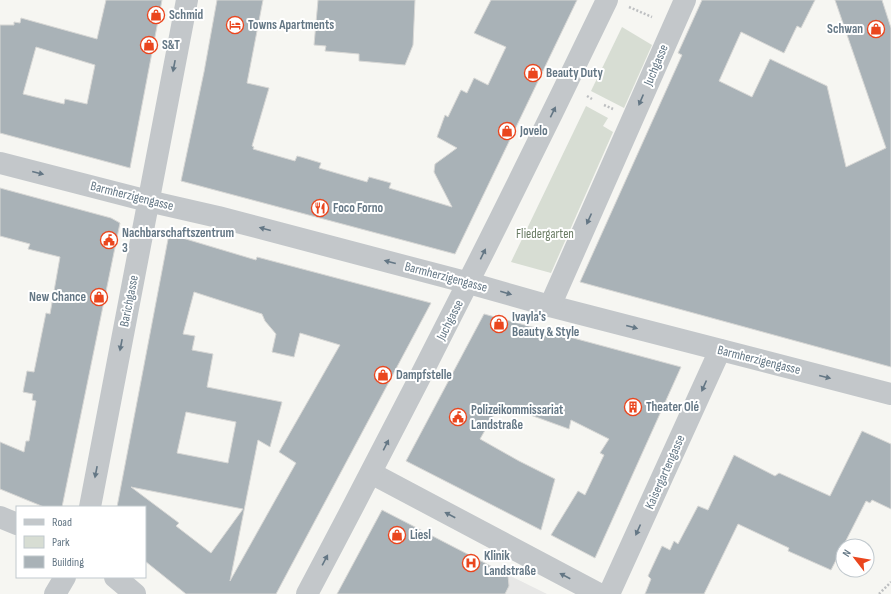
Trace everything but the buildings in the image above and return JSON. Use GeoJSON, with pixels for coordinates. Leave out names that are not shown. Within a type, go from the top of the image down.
{"type":"FeatureCollection","features":[{"type":"Feature","properties":{"kind":"street","name":"Barichgasse"},"geometry":{"type":"LineString","coordinates":[[90,506],[186,0]]}},
{"type":"Feature","properties":{"kind":"street","name":"Juchgasse"},"geometry":{"type":"LineString","coordinates":[[307,594],[469,283],[607,0]]}},
{"type":"Feature","properties":{"kind":"street","name":"Juchgasse"},"geometry":{"type":"LineString","coordinates":[[550,306],[685,0]]}},
{"type":"Feature","properties":{"kind":"street","name":"Barmherzigengasse"},"geometry":{"type":"LineString","coordinates":[[0,163],[148,201],[218,217],[469,283],[550,306],[891,394]]}},
{"type":"Feature","properties":{"kind":"street","name":"Kaisergartengasse"},"geometry":{"type":"LineString","coordinates":[[609,594],[720,350]]}},
{"type":"Feature","properties":{"kind":"street"},"geometry":{"type":"LineString","coordinates":[[371,473],[599,594]]}},
{"type":"Feature","properties":{"kind":"street"},"geometry":{"type":"LineString","coordinates":[[0,517],[16,524]]}},
{"type":"Feature","properties":{"kind":"street"},"geometry":{"type":"LineString","coordinates":[[55,594],[64,578]]}},
{"type":"Feature","properties":{"kind":"street"},"geometry":{"type":"LineString","coordinates":[[116,578],[135,594]]}},
{"type":"Feature","properties":{"kind":"path"},"geometry":{"type":"LineString","coordinates":[[628,6],[656,19]]}},
{"type":"Feature","properties":{"kind":"path"},"geometry":{"type":"LineString","coordinates":[[586,96],[592,99]]}},
{"type":"Feature","properties":{"kind":"path"},"geometry":{"type":"LineString","coordinates":[[879,594],[891,582]]}},
{"type":"Feature","properties":{"kind":"shaded area","name":"Klinik Landstraße"},"geometry":{"type":"Polygon","coordinates":[[[462,552],[547,594],[441,594],[462,552]]]}},
{"type":"Feature","properties":{"kind":"green space"},"geometry":{"type":"Polygon","coordinates":[[[622,27],[652,45],[624,108],[591,91],[622,27]]]}},
{"type":"Feature","properties":{"kind":"green space","name":"Fliedergarten"},"geometry":{"type":"Polygon","coordinates":[[[586,106],[608,118],[603,126],[613,132],[551,273],[511,262],[586,106]]]}},
{"type":"Feature","properties":{"kind":"place","name":"Schmid"},"geometry":{"type":"Point","coordinates":[156,15]}},
{"type":"Feature","properties":{"kind":"place","name":"Towns Apartments"},"geometry":{"type":"Point","coordinates":[235,25]}},
{"type":"Feature","properties":{"kind":"place","name":"Schwan"},"geometry":{"type":"Point","coordinates":[876,29]}},
{"type":"Feature","properties":{"kind":"place","name":"S&T"},"geometry":{"type":"Point","coordinates":[149,45]}},
{"type":"Feature","properties":{"kind":"place","name":"Beauty Duty"},"geometry":{"type":"Point","coordinates":[533,73]}},
{"type":"Feature","properties":{"kind":"place","name":"Jovelo"},"geometry":{"type":"Point","coordinates":[507,131]}},
{"type":"Feature","properties":{"kind":"place","name":"Foco Forno"},"geometry":{"type":"Point","coordinates":[320,208]}},
{"type":"Feature","properties":{"kind":"place","name":"Nachbarschaftszentrum 3"},"geometry":{"type":"Point","coordinates":[109,240]}},
{"type":"Feature","properties":{"kind":"place","name":"New Chance"},"geometry":{"type":"Point","coordinates":[99,297]}},
{"type":"Feature","properties":{"kind":"place","name":"Ivayla's Beauty & Style"},"geometry":{"type":"Point","coordinates":[499,324]}},
{"type":"Feature","properties":{"kind":"place","name":"Dampfstelle"},"geometry":{"type":"Point","coordinates":[383,375]}},
{"type":"Feature","properties":{"kind":"place","name":"Theater Olé"},"geometry":{"type":"Point","coordinates":[633,407]}},
{"type":"Feature","properties":{"kind":"place","name":"Polizeikommissariat Landstraße"},"geometry":{"type":"Point","coordinates":[458,417]}},
{"type":"Feature","properties":{"kind":"place","name":"Liesl"},"geometry":{"type":"Point","coordinates":[397,535]}},
{"type":"Feature","properties":{"kind":"place","name":"Klinik Landstraße"},"geometry":{"type":"Point","coordinates":[471,563]}}]}
